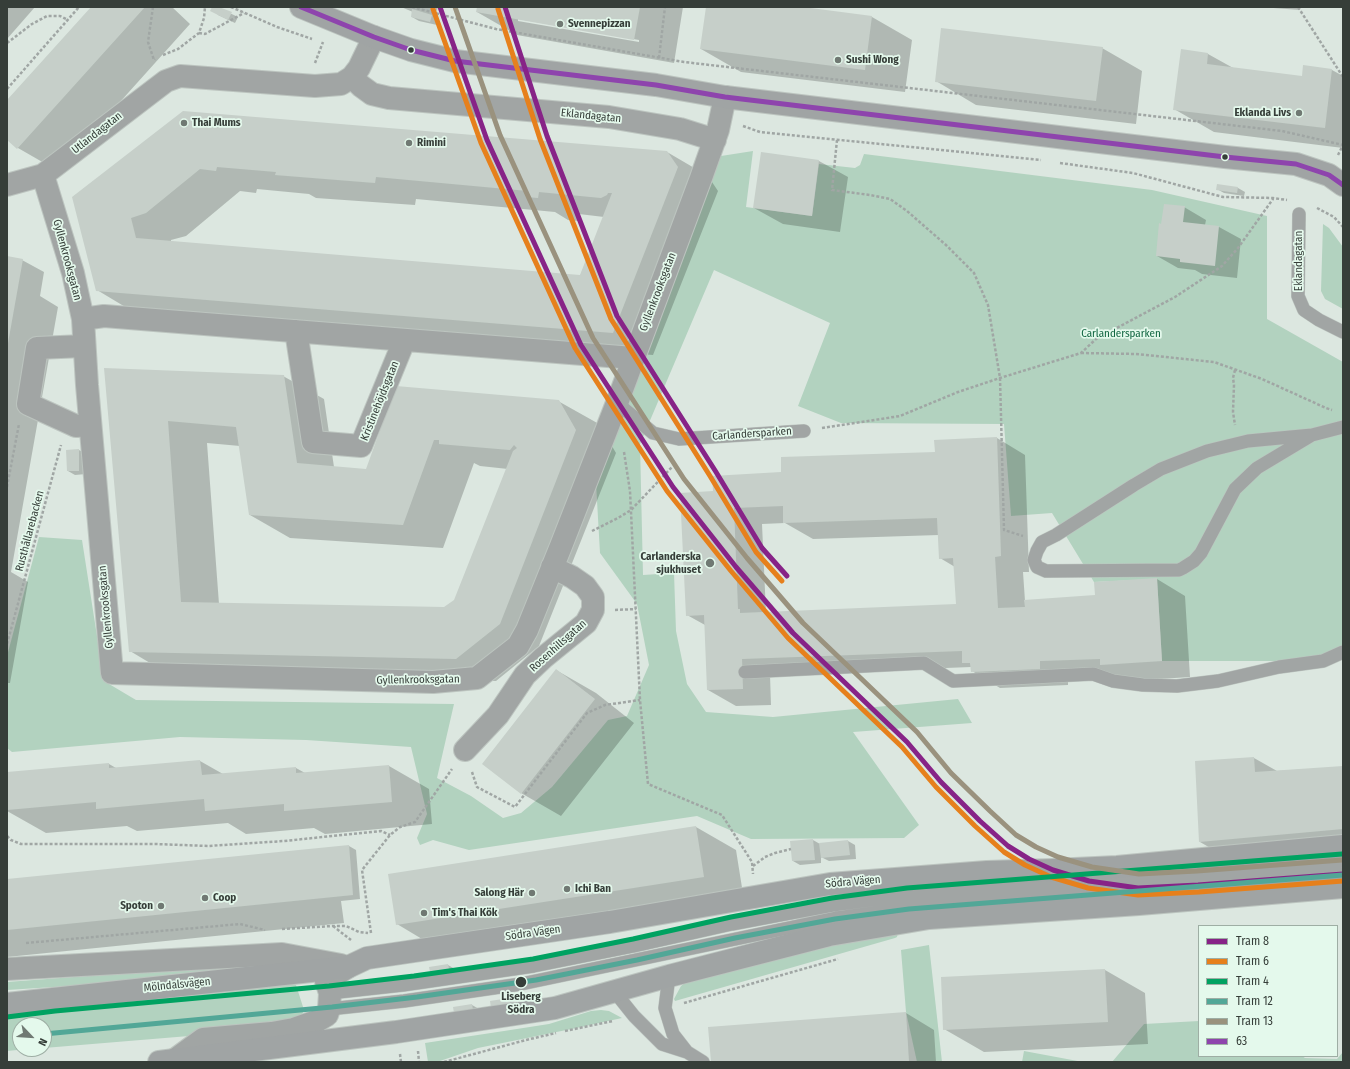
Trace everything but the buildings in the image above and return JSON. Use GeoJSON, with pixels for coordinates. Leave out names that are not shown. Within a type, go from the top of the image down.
{"type":"FeatureCollection","features":[{"type":"Feature","properties":{"kind":"main road"},"geometry":{"type":"LineString","coordinates":[[301,7],[374,37],[411,50],[455,61],[656,85],[725,97],[1217,156],[1296,164],[1329,175],[1343,185]]}},
{"type":"Feature","properties":{"kind":"main road","name":"Södra Vägen"},"geometry":{"type":"LineString","coordinates":[[367,958],[610,922],[830,884],[987,872],[1117,867],[1343,846]]}},
{"type":"Feature","properties":{"kind":"main road"},"geometry":{"type":"LineString","coordinates":[[166,1061],[396,1032],[555,1008],[669,976],[829,935],[929,918],[1139,904],[1343,887]]}},
{"type":"Feature","properties":{"kind":"main road","name":"Mölndalsvägen"},"geometry":{"type":"LineString","coordinates":[[7,1004],[348,967],[367,958]]}},
{"type":"Feature","properties":{"kind":"street"},"geometry":{"type":"LineString","coordinates":[[352,77],[359,68],[374,37]]}},
{"type":"Feature","properties":{"kind":"street","name":"Utlandagatan"},"geometry":{"type":"LineString","coordinates":[[8,182],[43,175],[156,87],[166,81],[180,76],[315,86],[341,84],[352,77]]}},
{"type":"Feature","properties":{"kind":"street","name":"Eklandagatan"},"geometry":{"type":"LineString","coordinates":[[352,77],[372,94],[390,98],[609,117],[680,129],[715,140]]}},
{"type":"Feature","properties":{"kind":"street","name":"Gyllenkrooksgatan"},"geometry":{"type":"LineString","coordinates":[[43,175],[73,273],[83,319],[90,425],[112,673],[433,682],[477,678],[518,646],[527,630],[617,403],[715,140],[721,120],[725,97]]}},
{"type":"Feature","properties":{"kind":"street"},"geometry":{"type":"LineString","coordinates":[[83,319],[104,316],[633,358]]}},
{"type":"Feature","properties":{"kind":"street","name":"Kristinehöjdsgatan"},"geometry":{"type":"LineString","coordinates":[[296,331],[313,442],[361,446],[404,341]]}},
{"type":"Feature","properties":{"kind":"street"},"geometry":{"type":"LineString","coordinates":[[84,346],[37,348],[28,404],[76,426],[90,425]]}},
{"type":"Feature","properties":{"kind":"street","name":"Rosenhillsgatan"},"geometry":{"type":"LineString","coordinates":[[465,750],[498,715],[525,676],[543,658],[586,623],[593,610],[594,597],[585,586],[572,577],[552,567]]}},
{"type":"Feature","properties":{"kind":"street"},"geometry":{"type":"LineString","coordinates":[[7,969],[282,954],[348,967]]}},
{"type":"Feature","properties":{"kind":"street","name":"Mölndalsvägen"},"geometry":{"type":"LineString","coordinates":[[329,1001],[326,981],[348,967]]}},
{"type":"Feature","properties":{"kind":"street"},"geometry":{"type":"LineString","coordinates":[[166,1061],[202,1039],[272,1032],[294,1029],[306,1025],[327,1016],[329,1001]]}},
{"type":"Feature","properties":{"kind":"lane","name":"Eklandagatan"},"geometry":{"type":"LineString","coordinates":[[1299,214],[1298,296],[1304,310],[1319,320],[1343,332]]}},
{"type":"Feature","properties":{"kind":"lane","name":"Carlandersparken"},"geometry":{"type":"LineString","coordinates":[[617,403],[653,433],[679,439],[804,431]]}},
{"type":"Feature","properties":{"kind":"lane"},"geometry":{"type":"LineString","coordinates":[[1312,435],[1257,468],[1235,489],[1201,553],[1194,561],[1179,570],[1046,570],[1037,567],[1034,560],[1042,542],[1056,535],[1161,469],[1207,452],[1248,441],[1312,435],[1343,427]]}},
{"type":"Feature","properties":{"kind":"lane"},"geometry":{"type":"LineString","coordinates":[[745,672],[924,663],[953,681],[1092,674],[1113,681],[1177,686],[1218,681],[1279,667],[1323,661],[1343,652]]}},
{"type":"Feature","properties":{"kind":"lane"},"geometry":{"type":"LineString","coordinates":[[329,1001],[392,987],[534,966],[732,924],[833,905],[908,895],[1343,861]]}},
{"type":"Feature","properties":{"kind":"lane"},"geometry":{"type":"LineString","coordinates":[[329,1001],[404,1001],[521,984],[836,918],[908,908],[1130,888],[1198,885],[1343,874]]}},
{"type":"Feature","properties":{"kind":"lane"},"geometry":{"type":"LineString","coordinates":[[669,976],[665,1008],[673,1034],[687,1052]]}},
{"type":"Feature","properties":{"kind":"lane"},"geometry":{"type":"LineString","coordinates":[[614,991],[634,1016],[662,1044],[687,1052],[703,1062]]}},
{"type":"Feature","properties":{"kind":"path"},"geometry":{"type":"LineString","coordinates":[[7,89],[79,7]]}},
{"type":"Feature","properties":{"kind":"path"},"geometry":{"type":"LineString","coordinates":[[153,7],[148,42],[154,60],[178,49],[199,34],[205,34],[244,13]]}},
{"type":"Feature","properties":{"kind":"path"},"geometry":{"type":"LineString","coordinates":[[199,34],[204,18],[205,7]]}},
{"type":"Feature","properties":{"kind":"path"},"geometry":{"type":"LineString","coordinates":[[412,7],[496,29],[684,62],[1282,131],[1343,145]]}},
{"type":"Feature","properties":{"kind":"path"},"geometry":{"type":"LineString","coordinates":[[659,58],[665,7]]}},
{"type":"Feature","properties":{"kind":"path"},"geometry":{"type":"LineString","coordinates":[[1298,7],[1343,77]]}},
{"type":"Feature","properties":{"kind":"path"},"geometry":{"type":"LineString","coordinates":[[7,43],[32,24],[47,16],[60,16],[68,20]]}},
{"type":"Feature","properties":{"kind":"path"},"geometry":{"type":"LineString","coordinates":[[837,140],[832,190],[890,199],[946,245],[974,273],[988,306],[1000,378],[1004,530]]}},
{"type":"Feature","properties":{"kind":"path"},"geometry":{"type":"LineString","coordinates":[[1081,353],[1096,339],[1175,297],[1222,266],[1238,248],[1273,198]]}},
{"type":"Feature","properties":{"kind":"path"},"geometry":{"type":"LineString","coordinates":[[1314,206],[1334,217],[1343,227]]}},
{"type":"Feature","properties":{"kind":"path"},"geometry":{"type":"LineString","coordinates":[[804,431],[900,416],[958,392],[1081,353],[1136,354],[1214,362],[1262,379],[1326,408],[1337,411]]}},
{"type":"Feature","properties":{"kind":"path"},"geometry":{"type":"LineString","coordinates":[[1235,370],[1233,378],[1233,412],[1237,431]]}},
{"type":"Feature","properties":{"kind":"path"},"geometry":{"type":"LineString","coordinates":[[7,487],[20,421],[28,404]]}},
{"type":"Feature","properties":{"kind":"path","name":"Rusthållarebacken"},"geometry":{"type":"LineString","coordinates":[[7,644],[67,422]]}},
{"type":"Feature","properties":{"kind":"path"},"geometry":{"type":"LineString","coordinates":[[623,447],[630,491],[640,700],[648,784],[722,815],[752,862],[753,874]]}},
{"type":"Feature","properties":{"kind":"path"},"geometry":{"type":"LineString","coordinates":[[561,546],[631,510],[672,467]]}},
{"type":"Feature","properties":{"kind":"path"},"geometry":{"type":"LineString","coordinates":[[465,750],[477,787],[515,807],[586,714],[605,705],[640,700]]}},
{"type":"Feature","properties":{"kind":"path"},"geometry":{"type":"LineString","coordinates":[[371,933],[362,870],[390,835],[400,827],[415,822],[465,750]]}},
{"type":"Feature","properties":{"kind":"path"},"geometry":{"type":"LineString","coordinates":[[7,836],[11,840],[21,844],[155,844],[208,846],[284,841],[381,831],[390,835]]}},
{"type":"Feature","properties":{"kind":"path"},"geometry":{"type":"LineString","coordinates":[[753,866],[765,857],[791,849]]}},
{"type":"Feature","properties":{"kind":"path"},"geometry":{"type":"LineString","coordinates":[[22,943],[240,924],[265,930],[272,930]]}},
{"type":"Feature","properties":{"kind":"path"},"geometry":{"type":"LineString","coordinates":[[280,929],[333,926]]}},
{"type":"Feature","properties":{"kind":"path"},"geometry":{"type":"LineString","coordinates":[[665,1008],[839,959]]}},
{"type":"Feature","properties":{"kind":"path"},"geometry":{"type":"LineString","coordinates":[[444,1062],[526,1040],[634,1016]]}},
{"type":"Feature","properties":{"kind":"green space","name":"Carlandersparken"},"geometry":{"type":"Polygon","coordinates":[[[753,151],[746,207],[812,216],[819,164],[855,168],[860,165],[864,154],[1152,190],[1267,216],[1267,319],[1343,362],[1343,652],[1323,661],[1162,661],[1157,579],[1094,582],[1052,513],[1011,516],[1004,424],[841,423],[798,406],[830,323],[714,270],[640,444],[643,575],[674,573],[676,631],[687,684],[706,712],[773,717],[958,699],[972,723],[853,732],[919,825],[904,838],[751,839],[697,816],[469,850],[433,840],[420,845],[417,838],[427,814],[411,747],[306,740],[180,737],[12,752],[7,748],[7,656],[39,537],[82,540],[104,681],[136,700],[454,704],[437,778],[471,796],[503,818],[521,813],[552,787],[608,720],[627,716],[649,665],[637,604],[600,553],[596,483],[620,402],[721,156],[753,151]]]}},
{"type":"Feature","properties":{"kind":"green space"},"geometry":{"type":"Polygon","coordinates":[[[1323,224],[1329,228],[1343,247],[1343,309],[1325,299],[1321,291],[1323,224]]]}},
{"type":"Feature","properties":{"kind":"green space"},"geometry":{"type":"Polygon","coordinates":[[[898,932],[897,937],[895,938],[675,1001],[674,999],[681,986],[688,980],[781,956],[898,932]]]}},
{"type":"Feature","properties":{"kind":"green space"},"geometry":{"type":"Polygon","coordinates":[[[929,945],[942,1062],[917,1062],[906,1012],[901,950],[929,945]]]}},
{"type":"Feature","properties":{"kind":"green space"},"geometry":{"type":"Polygon","coordinates":[[[234,965],[234,970],[85,985],[7,990],[7,982],[234,965]]]}},
{"type":"Feature","properties":{"kind":"green space"},"geometry":{"type":"Polygon","coordinates":[[[287,985],[296,985],[304,1010],[301,1017],[189,1036],[52,1047],[52,1017],[12,1017],[12,1051],[7,1051],[7,1014],[287,985]]]}},
{"type":"Feature","properties":{"kind":"green space"},"geometry":{"type":"Polygon","coordinates":[[[591,1011],[609,1011],[622,1018],[478,1048],[437,1062],[428,1062],[425,1043],[549,1024],[591,1011]]]}},
{"type":"Feature","properties":{"kind":"green space"},"geometry":{"type":"Polygon","coordinates":[[[1198,1021],[1198,1057],[1304,1057],[1337,1059],[1343,1052],[1343,1062],[1112,1062],[1144,1024],[1198,1021]]]}},
{"type":"Feature","properties":{"kind":"green space"},"geometry":{"type":"Polygon","coordinates":[[[1024,1051],[1083,1062],[1022,1062],[1024,1051]]]}},
{"type":"Feature","properties":{"kind":"tram line","name":"8"},"geometry":{"type":"LineString","coordinates":[[440,7],[487,140],[581,345],[673,487],[736,567],[793,633],[907,742],[941,782],[980,821],[1008,846],[1029,859],[1053,870],[1089,881],[1138,888],[1343,874]]}},
{"type":"Feature","properties":{"kind":"tram line","name":"13"},"geometry":{"type":"LineString","coordinates":[[455,7],[500,135],[593,338],[684,479],[747,558],[803,623],[917,732],[951,773],[990,811],[1016,835],[1036,847],[1058,857],[1092,867],[1139,874],[1342,860]]}},
{"type":"Feature","properties":{"kind":"tram line","name":"8"},"geometry":{"type":"LineString","coordinates":[[505,7],[547,136],[617,316],[716,472],[762,548],[787,576]]}},
{"type":"Feature","properties":{"kind":"tram line","name":"6"},"geometry":{"type":"LineString","coordinates":[[433,9],[481,143],[575,348],[667,491],[731,571],[788,638],[902,747],[936,787],[975,826],[1004,852],[1025,865],[1051,877],[1088,888],[1138,895],[1343,881]]}},
{"type":"Feature","properties":{"kind":"tram line","name":"6"},"geometry":{"type":"LineString","coordinates":[[498,9],[540,139],[611,319],[756,552],[782,581]]}},
{"type":"Feature","properties":{"kind":"tram line","name":"4"},"geometry":{"type":"LineString","coordinates":[[7,1017],[55,1011],[329,986],[414,976],[533,959],[731,917],[832,898],[907,888],[1342,854]]}},
{"type":"Feature","properties":{"kind":"tram line","name":"12"},"geometry":{"type":"LineString","coordinates":[[52,1033],[332,1007],[417,997],[536,980],[637,960],[735,938],[835,919],[909,909],[1343,875]]}},
{"type":"Feature","properties":{"kind":"transit line","name":"63"},"geometry":{"type":"LineString","coordinates":[[301,7],[374,37],[411,50],[455,61],[656,85],[725,97],[1225,157],[1296,164],[1329,175],[1343,185]]}},
{"type":"Feature","properties":{"kind":"place","name":"Svennepizzan"},"geometry":{"type":"Point","coordinates":[560,24]}},
{"type":"Feature","properties":{"kind":"place","name":"Sushi Wong"},"geometry":{"type":"Point","coordinates":[838,60]}},
{"type":"Feature","properties":{"kind":"place","name":"Eklanda Livs"},"geometry":{"type":"Point","coordinates":[1299,113]}},
{"type":"Feature","properties":{"kind":"place","name":"Thai Mums"},"geometry":{"type":"Point","coordinates":[184,123]}},
{"type":"Feature","properties":{"kind":"place","name":"Rimini"},"geometry":{"type":"Point","coordinates":[409,143]}},
{"type":"Feature","properties":{"kind":"place","name":"Carlanderska sjukhuset"},"geometry":{"type":"Point","coordinates":[710,563]}},
{"type":"Feature","properties":{"kind":"place","name":"Ichi Ban"},"geometry":{"type":"Point","coordinates":[567,889]}},
{"type":"Feature","properties":{"kind":"place","name":"Salong Här"},"geometry":{"type":"Point","coordinates":[532,893]}},
{"type":"Feature","properties":{"kind":"place","name":"Coop"},"geometry":{"type":"Point","coordinates":[205,898]}},
{"type":"Feature","properties":{"kind":"place","name":"Spoton"},"geometry":{"type":"Point","coordinates":[161,906]}},
{"type":"Feature","properties":{"kind":"place","name":"Tim's Thai Kök"},"geometry":{"type":"Point","coordinates":[424,913]}},
{"type":"Feature","properties":{"kind":"place","name":"Liseberg Södra"},"geometry":{"type":"Point","coordinates":[521,982]}}]}
